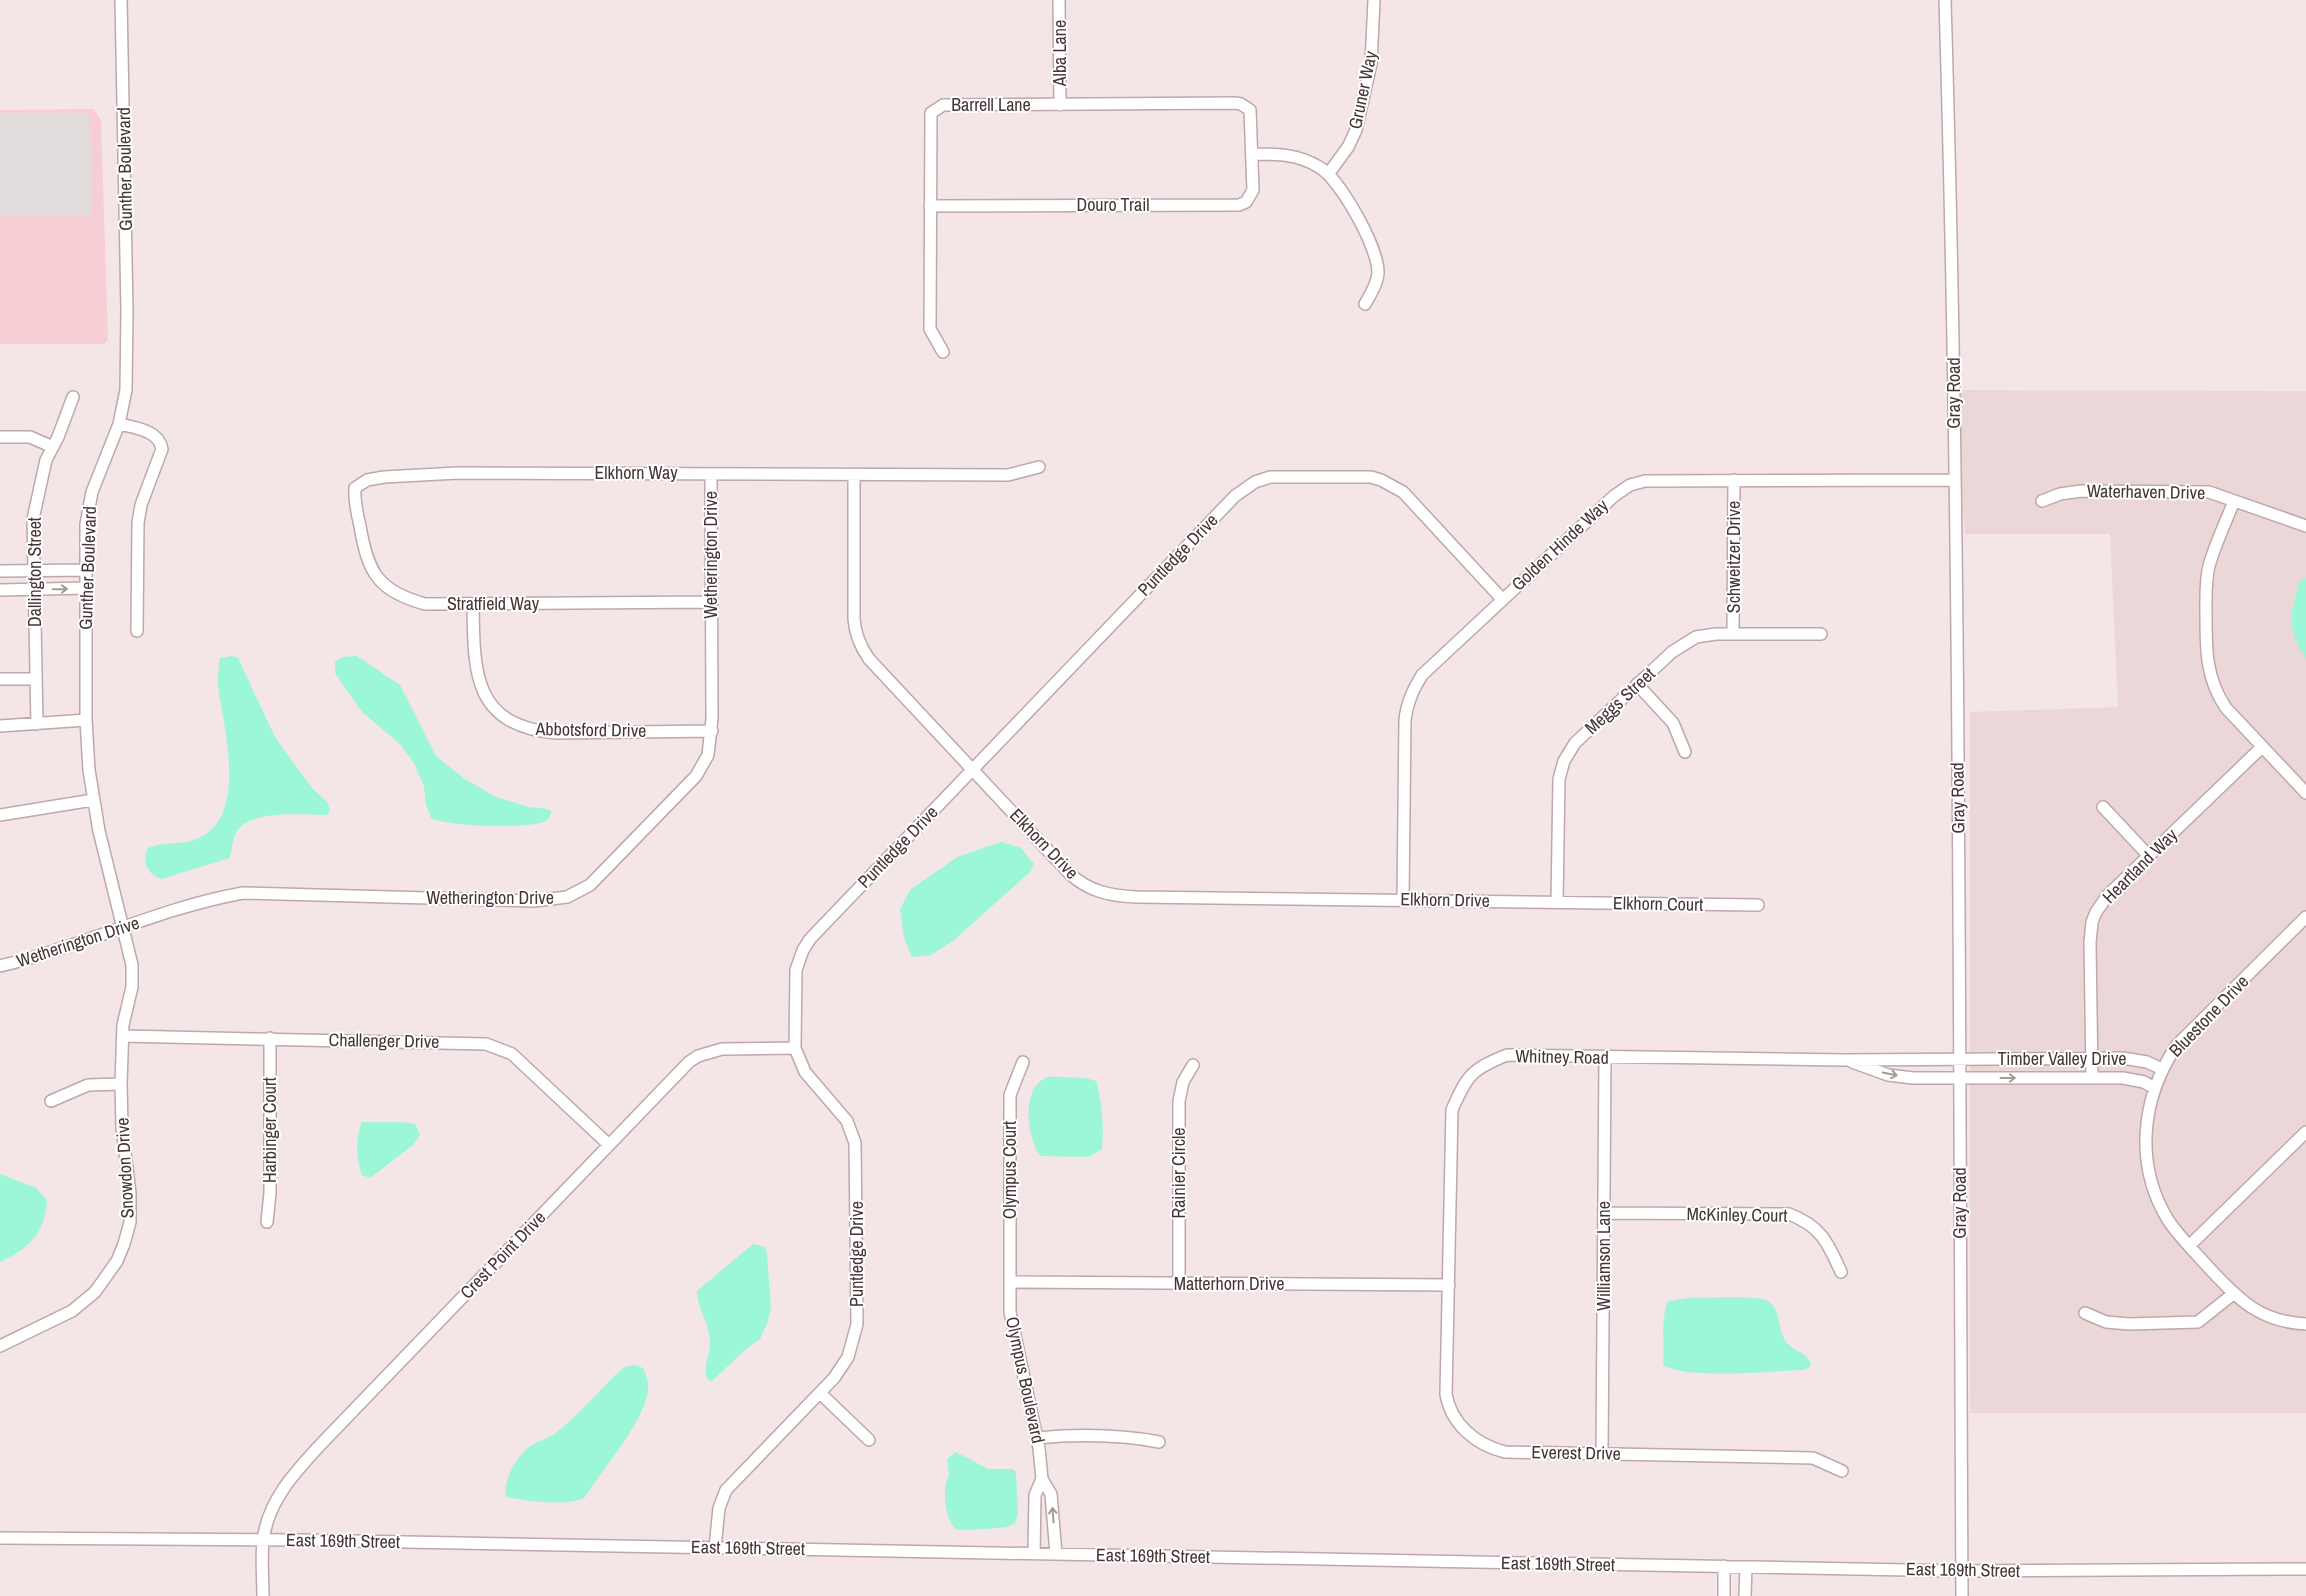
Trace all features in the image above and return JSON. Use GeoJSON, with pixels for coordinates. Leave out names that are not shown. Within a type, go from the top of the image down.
{"type":"FeatureCollection","features":[{"type":"Feature","properties":{"kind":"street","name":"Gunther Boulevard"},"geometry":{"type":"LineString","coordinates":[[121,0],[127,310],[126,390],[119,424],[89,500],[86,524],[86,720],[88,770],[93,800],[103,851],[124,928]]}},
{"type":"Feature","properties":{"kind":"street","name":"Alba Lane"},"geometry":{"type":"LineString","coordinates":[[1059,0],[1060,105]]}},
{"type":"Feature","properties":{"kind":"street","name":"Gruner Way"},"geometry":{"type":"LineString","coordinates":[[1328,173],[1348,147],[1356,130],[1371,64],[1374,0]]}},
{"type":"Feature","properties":{"kind":"street","name":"Gray Road"},"geometry":{"type":"LineString","coordinates":[[1945,0],[1954,277],[1962,1596]]}},
{"type":"Feature","properties":{"kind":"street","name":"Barrell Lane"},"geometry":{"type":"LineString","coordinates":[[943,352],[930,329],[931,113],[938,107],[943,105],[1241,104],[1246,106],[1251,116],[1253,154]]}},
{"type":"Feature","properties":{"kind":"street"},"geometry":{"type":"LineString","coordinates":[[1253,154],[1283,154],[1302,158],[1328,173],[1347,198],[1372,248],[1378,272],[1373,290],[1365,304]]}},
{"type":"Feature","properties":{"kind":"street","name":"Douro Trail"},"geometry":{"type":"LineString","coordinates":[[930,206],[1239,205],[1246,202],[1253,190],[1253,154]]}},
{"type":"Feature","properties":{"kind":"street","name":"Dallington Street"},"geometry":{"type":"LineString","coordinates":[[37,724],[32,534],[42,473],[74,397]]}},
{"type":"Feature","properties":{"kind":"street"},"geometry":{"type":"LineString","coordinates":[[119,424],[153,434],[159,440],[162,449],[141,505],[138,523],[137,631]]}},
{"type":"Feature","properties":{"kind":"street"},"geometry":{"type":"LineString","coordinates":[[0,437],[30,437],[52,446]]}},
{"type":"Feature","properties":{"kind":"street","name":"Elkhorn Way"},"geometry":{"type":"LineString","coordinates":[[355,488],[367,480],[408,475],[1008,475],[1039,467]]}},
{"type":"Feature","properties":{"kind":"street","name":"Wetherington Drive"},"geometry":{"type":"LineString","coordinates":[[0,966],[33,958],[204,900],[243,893],[534,901],[567,897],[596,881],[696,776],[708,756],[712,731],[711,474]]}},
{"type":"Feature","properties":{"kind":"street","name":"Elkhorn Drive"},"geometry":{"type":"LineString","coordinates":[[854,474],[854,619],[858,638],[869,659],[1070,874],[1084,885],[1104,894],[1137,897],[1557,902]]}},
{"type":"Feature","properties":{"kind":"street","name":"Puntledge Drive"},"geometry":{"type":"LineString","coordinates":[[715,1548],[719,1508],[726,1490],[834,1378],[848,1357],[857,1324],[856,1150],[847,1120],[805,1072],[795,1048],[796,970],[803,950],[810,939],[1235,496],[1255,482],[1270,477],[1288,476],[1371,477],[1392,484],[1403,492],[1440,530],[1502,599]]}},
{"type":"Feature","properties":{"kind":"street","name":"Schweitzer Drive"},"geometry":{"type":"LineString","coordinates":[[1733,633],[1734,480]]}},
{"type":"Feature","properties":{"kind":"street","name":"Golden Hinde Way"},"geometry":{"type":"LineString","coordinates":[[1404,900],[1407,704],[1422,675],[1614,496],[1630,485],[1653,481],[1955,480]]}},
{"type":"Feature","properties":{"kind":"street","name":"Stratfield Way"},"geometry":{"type":"LineString","coordinates":[[355,488],[355,501],[366,554],[372,570],[381,583],[409,600],[425,604],[712,602]]}},
{"type":"Feature","properties":{"kind":"street","name":"Waterhaven Drive"},"geometry":{"type":"LineString","coordinates":[[2042,501],[2060,494],[2081,491],[2209,492],[2306,526]]}},
{"type":"Feature","properties":{"kind":"street"},"geometry":{"type":"LineString","coordinates":[[2234,501],[2211,559],[2207,577],[2207,663],[2218,696],[2226,708],[2306,793]]}},
{"type":"Feature","properties":{"kind":"street"},"geometry":{"type":"LineString","coordinates":[[0,571],[86,570]]}},
{"type":"Feature","properties":{"kind":"street"},"geometry":{"type":"LineString","coordinates":[[0,590],[86,588]]}},
{"type":"Feature","properties":{"kind":"street","name":"Abbotsford Drive"},"geometry":{"type":"LineString","coordinates":[[473,604],[474,661],[480,686],[496,709],[514,724],[532,730],[556,733],[712,731]]}},
{"type":"Feature","properties":{"kind":"street","name":"Meggs Street"},"geometry":{"type":"LineString","coordinates":[[1557,902],[1558,788],[1564,761],[1575,743],[1672,652],[1688,641],[1705,635],[1733,633],[1821,634]]}},
{"type":"Feature","properties":{"kind":"street"},"geometry":{"type":"LineString","coordinates":[[0,679],[36,678]]}},
{"type":"Feature","properties":{"kind":"street"},"geometry":{"type":"LineString","coordinates":[[1637,684],[1673,723],[1685,752]]}},
{"type":"Feature","properties":{"kind":"street"},"geometry":{"type":"LineString","coordinates":[[0,726],[86,720]]}},
{"type":"Feature","properties":{"kind":"street","name":"Heartland Way"},"geometry":{"type":"LineString","coordinates":[[2092,1078],[2090,942],[2092,922],[2096,912],[2108,895],[2148,855],[2262,747]]}},
{"type":"Feature","properties":{"kind":"street"},"geometry":{"type":"LineString","coordinates":[[0,816],[93,800]]}},
{"type":"Feature","properties":{"kind":"street"},"geometry":{"type":"LineString","coordinates":[[2103,807],[2148,855]]}},
{"type":"Feature","properties":{"kind":"street","name":"Elkhorn Court"},"geometry":{"type":"LineString","coordinates":[[1557,902],[1758,905]]}},
{"type":"Feature","properties":{"kind":"street","name":"Bluestone Drive"},"geometry":{"type":"LineString","coordinates":[[2306,917],[2177,1045],[2162,1069],[2154,1088],[2146,1129],[2146,1154],[2150,1176],[2157,1197],[2168,1220],[2189,1246],[2233,1294],[2267,1316],[2288,1322],[2306,1324]]}},
{"type":"Feature","properties":{"kind":"street","name":"Snowdon Drive"},"geometry":{"type":"LineString","coordinates":[[0,1346],[59,1318],[85,1301],[107,1278],[120,1253],[127,1233],[130,1204],[123,1147],[121,1084],[123,1036],[133,979],[132,957],[124,928]]}},
{"type":"Feature","properties":{"kind":"street","name":"Challenger Drive"},"geometry":{"type":"LineString","coordinates":[[123,1036],[475,1042],[496,1046],[512,1054],[608,1144]]}},
{"type":"Feature","properties":{"kind":"street","name":"Harbinger Court"},"geometry":{"type":"LineString","coordinates":[[267,1222],[270,1193],[270,1038]]}},
{"type":"Feature","properties":{"kind":"street","name":"Crest Point Drive"},"geometry":{"type":"LineString","coordinates":[[263,1596],[263,1541],[270,1512],[286,1484],[298,1469],[608,1144],[681,1069],[698,1056],[722,1049],[795,1048]]}},
{"type":"Feature","properties":{"kind":"street","name":"Whitney Road"},"geometry":{"type":"LineString","coordinates":[[1449,1285],[1452,1110],[1463,1085],[1476,1069],[1507,1055],[1606,1058],[1960,1060]]}},
{"type":"Feature","properties":{"kind":"street","name":"Williamson Lane"},"geometry":{"type":"LineString","coordinates":[[1602,1454],[1606,1058]]}},
{"type":"Feature","properties":{"kind":"street","name":"Timber Valley Drive"},"geometry":{"type":"LineString","coordinates":[[1960,1060],[2136,1059],[2162,1069]]}},
{"type":"Feature","properties":{"kind":"street","name":"Whitney Road"},"geometry":{"type":"LineString","coordinates":[[1843,1060],[1888,1075],[1913,1078],[1960,1079]]}},
{"type":"Feature","properties":{"kind":"street","name":"Olympus Court"},"geometry":{"type":"LineString","coordinates":[[1010,1282],[1010,1095],[1023,1062]]}},
{"type":"Feature","properties":{"kind":"street","name":"Rainier Circle"},"geometry":{"type":"LineString","coordinates":[[1180,1284],[1179,1101],[1183,1082],[1193,1065]]}},
{"type":"Feature","properties":{"kind":"street","name":"Timber Valley Drive"},"geometry":{"type":"LineString","coordinates":[[1960,1079],[2092,1078],[2135,1080],[2154,1088]]}},
{"type":"Feature","properties":{"kind":"street"},"geometry":{"type":"LineString","coordinates":[[51,1101],[88,1085],[121,1084]]}},
{"type":"Feature","properties":{"kind":"street"},"geometry":{"type":"LineString","coordinates":[[2189,1246],[2306,1132]]}},
{"type":"Feature","properties":{"kind":"street","name":"McKinley Court"},"geometry":{"type":"LineString","coordinates":[[1604,1213],[1789,1214],[1809,1223],[1827,1240],[1841,1272]]}},
{"type":"Feature","properties":{"kind":"street","name":"Matterhorn Drive"},"geometry":{"type":"LineString","coordinates":[[1010,1282],[1449,1285]]}},
{"type":"Feature","properties":{"kind":"street","name":"Olympus Boulevard"},"geometry":{"type":"LineString","coordinates":[[1010,1282],[1010,1312],[1037,1438],[1042,1479],[1052,1494],[1056,1554]]}},
{"type":"Feature","properties":{"kind":"street","name":"Everest Drive"},"geometry":{"type":"LineString","coordinates":[[1449,1285],[1446,1394],[1448,1403],[1462,1428],[1489,1448],[1505,1452],[1814,1458],[1842,1471]]}},
{"type":"Feature","properties":{"kind":"street"},"geometry":{"type":"LineString","coordinates":[[2085,1312],[2106,1322],[2129,1324],[2198,1322],[2233,1294]]}},
{"type":"Feature","properties":{"kind":"street"},"geometry":{"type":"LineString","coordinates":[[820,1393],[869,1440]]}},
{"type":"Feature","properties":{"kind":"street"},"geometry":{"type":"LineString","coordinates":[[1037,1438],[1079,1434],[1138,1438],[1159,1442]]}},
{"type":"Feature","properties":{"kind":"street","name":"Olympus Boulevard"},"geometry":{"type":"LineString","coordinates":[[1034,1554],[1035,1496],[1042,1479]]}},
{"type":"Feature","properties":{"kind":"street","name":"East 169th Street"},"geometry":{"type":"LineString","coordinates":[[0,1538],[210,1538],[263,1541],[319,1540],[1961,1571],[2306,1570]]}},
{"type":"Feature","properties":{"kind":"street"},"geometry":{"type":"LineString","coordinates":[[1724,1566],[1724,1596]]}},
{"type":"Feature","properties":{"kind":"street"},"geometry":{"type":"LineString","coordinates":[[1745,1596],[1746,1567]]}},
{"type":"Feature","properties":{"kind":"shaded area"},"geometry":{"type":"Polygon","coordinates":[[[94,109],[101,120],[108,340],[104,344],[0,344],[0,110],[94,109]]]}},
{"type":"Feature","properties":{"kind":"shaded area"},"geometry":{"type":"Polygon","coordinates":[[[90,113],[92,215],[0,215],[0,114],[90,113]]]}},
{"type":"Feature","properties":{"kind":"shaded area"},"geometry":{"type":"Polygon","coordinates":[[[1954,390],[2306,391],[2306,1413],[1970,1413],[1970,712],[2118,707],[2110,534],[1965,534],[1954,390]]]}},
{"type":"Feature","properties":{"kind":"shaded area"},"geometry":{"type":"Polygon","coordinates":[[[2306,577],[2306,658],[2295,639],[2292,611],[2300,580],[2306,577]]]}},
{"type":"Feature","properties":{"kind":"shaded area"},"geometry":{"type":"Polygon","coordinates":[[[232,656],[238,658],[275,737],[312,788],[327,802],[330,810],[327,815],[290,814],[250,820],[241,826],[235,835],[230,858],[161,879],[152,874],[147,867],[145,858],[148,848],[199,838],[214,827],[224,810],[228,790],[229,768],[218,675],[220,658],[232,656]]]}},
{"type":"Feature","properties":{"kind":"shaded area"},"geometry":{"type":"Polygon","coordinates":[[[357,656],[400,685],[436,756],[465,779],[494,796],[528,807],[548,809],[552,812],[547,821],[537,824],[489,826],[455,823],[431,818],[426,804],[424,786],[414,763],[400,744],[361,711],[335,673],[335,662],[342,657],[357,656]]]}},
{"type":"Feature","properties":{"kind":"shaded area"},"geometry":{"type":"Polygon","coordinates":[[[1001,842],[1021,848],[1034,864],[1030,872],[954,940],[931,955],[912,957],[904,938],[900,909],[910,890],[957,857],[1001,842]]]}},
{"type":"Feature","properties":{"kind":"shaded area"},"geometry":{"type":"Polygon","coordinates":[[[1051,1077],[1085,1078],[1096,1081],[1100,1097],[1103,1132],[1102,1149],[1089,1157],[1040,1156],[1032,1138],[1029,1115],[1029,1104],[1037,1084],[1045,1078],[1051,1077]]]}},
{"type":"Feature","properties":{"kind":"shaded area"},"geometry":{"type":"Polygon","coordinates":[[[362,1122],[415,1124],[420,1135],[413,1145],[370,1178],[362,1175],[358,1162],[357,1141],[362,1122]]]}},
{"type":"Feature","properties":{"kind":"shaded area"},"geometry":{"type":"Polygon","coordinates":[[[0,1174],[36,1188],[47,1200],[43,1222],[34,1238],[19,1251],[0,1262],[0,1174]]]}},
{"type":"Feature","properties":{"kind":"shaded area"},"geometry":{"type":"Polygon","coordinates":[[[753,1244],[765,1247],[767,1254],[771,1308],[768,1321],[760,1339],[745,1350],[712,1381],[709,1381],[706,1368],[710,1343],[697,1291],[753,1244]]]}},
{"type":"Feature","properties":{"kind":"shaded area"},"geometry":{"type":"Polygon","coordinates":[[[1740,1297],[1762,1299],[1772,1304],[1784,1338],[1790,1346],[1809,1359],[1811,1363],[1809,1368],[1730,1374],[1675,1370],[1663,1365],[1663,1325],[1668,1301],[1688,1298],[1740,1297]]]}},
{"type":"Feature","properties":{"kind":"shaded area"},"geometry":{"type":"Polygon","coordinates":[[[635,1365],[643,1368],[647,1379],[648,1390],[645,1402],[622,1445],[585,1497],[569,1502],[559,1502],[507,1497],[506,1484],[512,1468],[527,1448],[558,1432],[614,1376],[625,1367],[635,1365]]]}},
{"type":"Feature","properties":{"kind":"shaded area"},"geometry":{"type":"Polygon","coordinates":[[[956,1452],[988,1469],[1012,1469],[1016,1472],[1018,1514],[1015,1523],[1007,1527],[987,1529],[958,1530],[953,1527],[947,1513],[945,1487],[949,1474],[947,1459],[956,1452]]]}}]}
